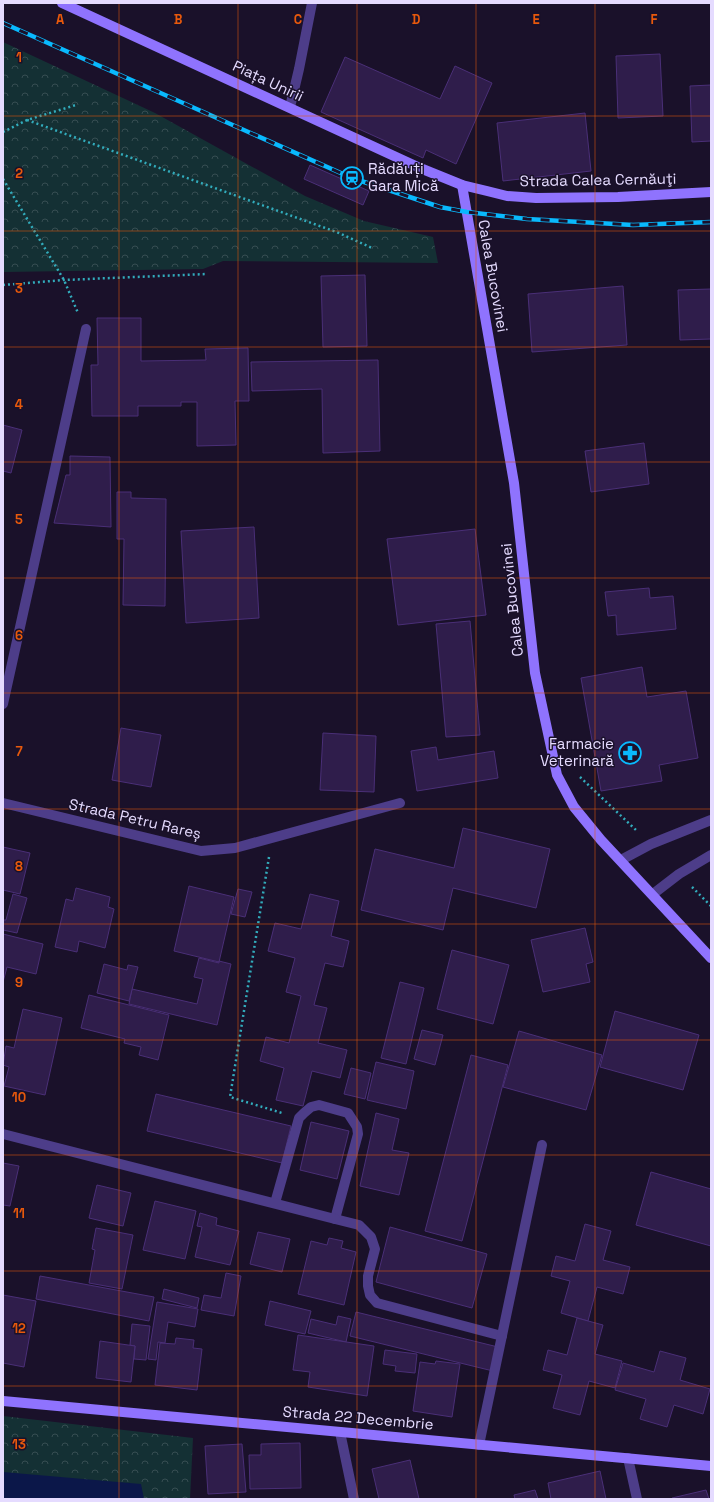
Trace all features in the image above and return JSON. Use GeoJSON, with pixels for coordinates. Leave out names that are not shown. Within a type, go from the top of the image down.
{"type":"FeatureCollection","features":[{"type":"Feature","properties":{"kind":"main road","name":"Piața Unirii"},"geometry":{"type":"LineString","coordinates":[[62,3],[420,168],[462,185]]}},
{"type":"Feature","properties":{"kind":"main road","name":"Strada Calea Cernăuţi"},"geometry":{"type":"LineString","coordinates":[[462,185],[508,196],[536,198],[618,197],[711,192]]}},
{"type":"Feature","properties":{"kind":"main road","name":"Calea Bucovinei"},"geometry":{"type":"LineString","coordinates":[[462,185],[514,483],[535,673],[557,776],[574,807],[601,840],[653,894],[711,958]]}},
{"type":"Feature","properties":{"kind":"main road","name":"Strada 22 Decembrie"},"geometry":{"type":"LineString","coordinates":[[3,1401],[711,1466]]}},
{"type":"Feature","properties":{"kind":"street"},"geometry":{"type":"LineString","coordinates":[[290,107],[312,3]]}},
{"type":"Feature","properties":{"kind":"street"},"geometry":{"type":"LineString","coordinates":[[3,704],[86,329]]}},
{"type":"Feature","properties":{"kind":"street","name":"Strada Petru Rareș"},"geometry":{"type":"LineString","coordinates":[[3,803],[201,852],[235,848],[400,803]]}},
{"type":"Feature","properties":{"kind":"street"},"geometry":{"type":"LineString","coordinates":[[620,860],[651,844],[711,820]]}},
{"type":"Feature","properties":{"kind":"street"},"geometry":{"type":"LineString","coordinates":[[653,894],[680,874],[711,855]]}},
{"type":"Feature","properties":{"kind":"street"},"geometry":{"type":"LineString","coordinates":[[275,1203],[299,1118],[311,1107],[319,1105],[348,1113],[357,1127],[358,1134],[335,1219]]}},
{"type":"Feature","properties":{"kind":"street"},"geometry":{"type":"LineString","coordinates":[[3,1134],[359,1225],[371,1237],[375,1249],[368,1276],[368,1286],[370,1295],[377,1303],[502,1336]]}},
{"type":"Feature","properties":{"kind":"street"},"geometry":{"type":"LineString","coordinates":[[479,1445],[542,1145]]}},
{"type":"Feature","properties":{"kind":"street"},"geometry":{"type":"LineString","coordinates":[[340,1432],[354,1499]]}},
{"type":"Feature","properties":{"kind":"street"},"geometry":{"type":"LineString","coordinates":[[628,1458],[636,1499]]}},
{"type":"Feature","properties":{"kind":"path"},"geometry":{"type":"LineString","coordinates":[[3,132],[27,120],[76,105]]}},
{"type":"Feature","properties":{"kind":"path"},"geometry":{"type":"LineString","coordinates":[[27,120],[339,234],[372,248]]}},
{"type":"Feature","properties":{"kind":"path"},"geometry":{"type":"LineString","coordinates":[[3,179],[64,280],[86,329]]}},
{"type":"Feature","properties":{"kind":"path"},"geometry":{"type":"LineString","coordinates":[[3,285],[64,280],[207,274]]}},
{"type":"Feature","properties":{"kind":"path"},"geometry":{"type":"LineString","coordinates":[[273,838],[230,1097],[299,1118]]}},
{"type":"Feature","properties":{"kind":"green space"},"geometry":{"type":"Polygon","coordinates":[[[3,42],[155,113],[305,196],[364,221],[433,237],[438,263],[223,261],[203,269],[3,272],[3,42]]]}},
{"type":"Feature","properties":{"kind":"green space"},"geometry":{"type":"Polygon","coordinates":[[[3,1416],[193,1438],[190,1499],[3,1499],[3,1416]]]}},
{"type":"Feature","properties":{"kind":"shaded area"},"geometry":{"type":"Polygon","coordinates":[[[3,1472],[141,1484],[144,1499],[3,1499],[3,1472]]]}},
{"type":"Feature","properties":{"kind":"building"},"geometry":{"type":"Polygon","coordinates":[[[660,54],[663,116],[618,118],[616,56],[660,54]]]}},
{"type":"Feature","properties":{"kind":"building"},"geometry":{"type":"Polygon","coordinates":[[[345,57],[440,99],[455,66],[492,83],[456,164],[426,150],[423,158],[321,112],[345,57]]]}},
{"type":"Feature","properties":{"kind":"building"},"geometry":{"type":"Polygon","coordinates":[[[711,85],[711,141],[692,142],[690,86],[711,85]]]}},
{"type":"Feature","properties":{"kind":"building"},"geometry":{"type":"Polygon","coordinates":[[[585,113],[591,171],[503,181],[497,123],[585,113]]]}},
{"type":"Feature","properties":{"kind":"building"},"geometry":{"type":"Polygon","coordinates":[[[310,165],[369,191],[363,205],[304,179],[310,165]]]}},
{"type":"Feature","properties":{"kind":"building"},"geometry":{"type":"Polygon","coordinates":[[[365,275],[367,346],[323,347],[321,276],[365,275]]]}},
{"type":"Feature","properties":{"kind":"building"},"geometry":{"type":"Polygon","coordinates":[[[623,286],[627,345],[532,352],[528,294],[623,286]]]}},
{"type":"Feature","properties":{"kind":"building"},"geometry":{"type":"Polygon","coordinates":[[[711,289],[711,339],[680,340],[678,290],[711,289]]]}},
{"type":"Feature","properties":{"kind":"building"},"geometry":{"type":"Polygon","coordinates":[[[97,318],[141,318],[141,361],[206,360],[205,349],[248,348],[249,401],[235,401],[236,445],[197,446],[197,402],[181,402],[181,406],[138,406],[138,416],[92,416],[91,365],[98,365],[97,318]]]}},
{"type":"Feature","properties":{"kind":"building"},"geometry":{"type":"Polygon","coordinates":[[[378,360],[380,451],[323,453],[322,389],[252,391],[251,362],[378,360]]]}},
{"type":"Feature","properties":{"kind":"building"},"geometry":{"type":"Polygon","coordinates":[[[3,425],[22,430],[11,473],[3,471],[3,425]]]}},
{"type":"Feature","properties":{"kind":"building"},"geometry":{"type":"Polygon","coordinates":[[[644,443],[649,484],[591,492],[585,451],[644,443]]]}},
{"type":"Feature","properties":{"kind":"building"},"geometry":{"type":"Polygon","coordinates":[[[70,456],[110,457],[111,527],[54,523],[66,475],[70,475],[70,456]]]}},
{"type":"Feature","properties":{"kind":"building"},"geometry":{"type":"Polygon","coordinates":[[[117,492],[131,492],[131,498],[166,499],[165,606],[123,605],[124,539],[117,539],[117,492]]]}},
{"type":"Feature","properties":{"kind":"building"},"geometry":{"type":"Polygon","coordinates":[[[254,527],[259,618],[186,623],[181,531],[254,527]]]}},
{"type":"Feature","properties":{"kind":"building"},"geometry":{"type":"Polygon","coordinates":[[[475,529],[486,615],[398,625],[387,539],[475,529]]]}},
{"type":"Feature","properties":{"kind":"building"},"geometry":{"type":"Polygon","coordinates":[[[649,588],[650,598],[673,596],[676,629],[617,635],[616,615],[608,616],[605,592],[649,588]]]}},
{"type":"Feature","properties":{"kind":"building"},"geometry":{"type":"Polygon","coordinates":[[[470,621],[480,735],[446,737],[436,624],[470,621]]]}},
{"type":"Feature","properties":{"kind":"building"},"geometry":{"type":"Polygon","coordinates":[[[642,667],[647,697],[686,691],[698,758],[659,765],[662,781],[601,791],[581,678],[642,667]]]}},
{"type":"Feature","properties":{"kind":"building"},"geometry":{"type":"Polygon","coordinates":[[[121,728],[161,735],[151,787],[112,780],[121,728]]]}},
{"type":"Feature","properties":{"kind":"building"},"geometry":{"type":"Polygon","coordinates":[[[323,733],[376,736],[374,792],[320,790],[323,733]]]}},
{"type":"Feature","properties":{"kind":"building"},"geometry":{"type":"Polygon","coordinates":[[[436,747],[438,760],[494,751],[498,778],[417,791],[411,751],[436,747]]]}},
{"type":"Feature","properties":{"kind":"building"},"geometry":{"type":"Polygon","coordinates":[[[463,828],[550,849],[536,908],[453,888],[443,930],[361,910],[375,849],[454,868],[463,828]]]}},
{"type":"Feature","properties":{"kind":"building"},"geometry":{"type":"Polygon","coordinates":[[[3,847],[30,853],[20,894],[3,890],[3,847]]]}},
{"type":"Feature","properties":{"kind":"building"},"geometry":{"type":"Polygon","coordinates":[[[189,886],[234,897],[219,962],[174,951],[189,886]]]}},
{"type":"Feature","properties":{"kind":"building"},"geometry":{"type":"Polygon","coordinates":[[[76,888],[110,897],[108,907],[114,909],[105,948],[79,941],[77,952],[55,947],[66,899],[73,901],[76,888]]]}},
{"type":"Feature","properties":{"kind":"building"},"geometry":{"type":"Polygon","coordinates":[[[238,889],[252,892],[245,917],[231,914],[238,889]]]}},
{"type":"Feature","properties":{"kind":"building"},"geometry":{"type":"Polygon","coordinates":[[[13,894],[27,898],[17,933],[3,930],[3,920],[6,920],[13,894]]]}},
{"type":"Feature","properties":{"kind":"building"},"geometry":{"type":"Polygon","coordinates":[[[310,894],[339,901],[331,936],[349,941],[343,967],[325,963],[314,1005],[327,1008],[318,1043],[347,1050],[340,1078],[312,1071],[303,1106],[276,1100],[284,1068],[260,1061],[266,1037],[289,1043],[301,996],[286,992],[295,958],[268,951],[275,923],[301,929],[310,894]]]}},
{"type":"Feature","properties":{"kind":"building"},"geometry":{"type":"Polygon","coordinates":[[[585,928],[593,962],[586,964],[590,982],[543,992],[531,940],[585,928]]]}},
{"type":"Feature","properties":{"kind":"building"},"geometry":{"type":"Polygon","coordinates":[[[3,934],[43,944],[36,974],[7,967],[3,982],[3,934]]]}},
{"type":"Feature","properties":{"kind":"building"},"geometry":{"type":"Polygon","coordinates":[[[452,950],[509,965],[493,1024],[437,1009],[452,950]]]}},
{"type":"Feature","properties":{"kind":"building"},"geometry":{"type":"Polygon","coordinates":[[[199,958],[219,963],[219,961],[231,964],[217,1025],[129,1004],[132,989],[197,1004],[203,979],[194,977],[199,958]]]}},
{"type":"Feature","properties":{"kind":"building"},"geometry":{"type":"Polygon","coordinates":[[[104,964],[127,970],[128,965],[138,967],[129,1001],[97,993],[104,964]]]}},
{"type":"Feature","properties":{"kind":"building"},"geometry":{"type":"Polygon","coordinates":[[[400,982],[424,988],[406,1064],[381,1058],[400,982]]]}},
{"type":"Feature","properties":{"kind":"building"},"geometry":{"type":"Polygon","coordinates":[[[89,995],[169,1015],[158,1060],[139,1055],[141,1047],[124,1043],[125,1039],[81,1028],[89,995]]]}},
{"type":"Feature","properties":{"kind":"building"},"geometry":{"type":"Polygon","coordinates":[[[23,1009],[62,1018],[45,1095],[4,1086],[9,1067],[3,1065],[6,1046],[14,1048],[23,1009]]]}},
{"type":"Feature","properties":{"kind":"building"},"geometry":{"type":"Polygon","coordinates":[[[615,1011],[699,1035],[683,1090],[600,1067],[615,1011]]]}},
{"type":"Feature","properties":{"kind":"building"},"geometry":{"type":"Polygon","coordinates":[[[422,1030],[443,1035],[435,1065],[414,1059],[422,1030]]]}},
{"type":"Feature","properties":{"kind":"building"},"geometry":{"type":"Polygon","coordinates":[[[519,1031],[602,1055],[586,1110],[503,1087],[519,1031]]]}},
{"type":"Feature","properties":{"kind":"building"},"geometry":{"type":"Polygon","coordinates":[[[471,1055],[508,1065],[462,1241],[425,1231],[471,1055]]]}},
{"type":"Feature","properties":{"kind":"building"},"geometry":{"type":"Polygon","coordinates":[[[376,1062],[414,1071],[406,1109],[367,1100],[376,1062]]]}},
{"type":"Feature","properties":{"kind":"building"},"geometry":{"type":"Polygon","coordinates":[[[351,1068],[371,1073],[365,1099],[344,1094],[351,1068]]]}},
{"type":"Feature","properties":{"kind":"building"},"geometry":{"type":"Polygon","coordinates":[[[156,1094],[291,1126],[282,1163],[147,1131],[156,1094]]]}},
{"type":"Feature","properties":{"kind":"building"},"geometry":{"type":"Polygon","coordinates":[[[376,1113],[399,1119],[392,1150],[409,1153],[399,1195],[360,1186],[376,1113]]]}},
{"type":"Feature","properties":{"kind":"building"},"geometry":{"type":"Polygon","coordinates":[[[311,1122],[349,1131],[337,1179],[300,1170],[311,1122]]]}},
{"type":"Feature","properties":{"kind":"building"},"geometry":{"type":"Polygon","coordinates":[[[3,1163],[19,1166],[10,1206],[3,1205],[3,1163]]]}},
{"type":"Feature","properties":{"kind":"building"},"geometry":{"type":"Polygon","coordinates":[[[651,1172],[711,1189],[711,1246],[636,1225],[651,1172]]]}},
{"type":"Feature","properties":{"kind":"building"},"geometry":{"type":"Polygon","coordinates":[[[97,1185],[131,1193],[123,1226],[89,1218],[97,1185]]]}},
{"type":"Feature","properties":{"kind":"building"},"geometry":{"type":"Polygon","coordinates":[[[155,1201],[196,1211],[185,1259],[143,1250],[155,1201]]]}},
{"type":"Feature","properties":{"kind":"building"},"geometry":{"type":"Polygon","coordinates":[[[200,1213],[217,1218],[216,1225],[239,1231],[230,1265],[195,1257],[202,1227],[197,1226],[200,1213]]]}},
{"type":"Feature","properties":{"kind":"building"},"geometry":{"type":"Polygon","coordinates":[[[585,1224],[611,1231],[603,1260],[630,1267],[623,1294],[597,1287],[588,1321],[561,1313],[570,1281],[551,1276],[556,1256],[575,1261],[585,1224]]]}},
{"type":"Feature","properties":{"kind":"building"},"geometry":{"type":"Polygon","coordinates":[[[390,1227],[487,1254],[472,1308],[376,1282],[390,1227]]]}},
{"type":"Feature","properties":{"kind":"building"},"geometry":{"type":"Polygon","coordinates":[[[96,1228],[133,1235],[122,1289],[89,1283],[95,1250],[92,1249],[96,1228]]]}},
{"type":"Feature","properties":{"kind":"building"},"geometry":{"type":"Polygon","coordinates":[[[258,1232],[290,1239],[282,1272],[250,1264],[258,1232]]]}},
{"type":"Feature","properties":{"kind":"building"},"geometry":{"type":"Polygon","coordinates":[[[329,1238],[343,1241],[341,1248],[356,1252],[344,1305],[298,1294],[311,1241],[327,1245],[329,1238]]]}},
{"type":"Feature","properties":{"kind":"building"},"geometry":{"type":"Polygon","coordinates":[[[226,1273],[241,1276],[234,1316],[201,1310],[204,1295],[221,1298],[226,1273]]]}},
{"type":"Feature","properties":{"kind":"building"},"geometry":{"type":"Polygon","coordinates":[[[40,1276],[154,1297],[149,1321],[36,1299],[40,1276]]]}},
{"type":"Feature","properties":{"kind":"building"},"geometry":{"type":"Polygon","coordinates":[[[164,1289],[199,1298],[197,1308],[162,1299],[164,1289]]]}},
{"type":"Feature","properties":{"kind":"building"},"geometry":{"type":"Polygon","coordinates":[[[3,1295],[36,1301],[24,1367],[3,1363],[3,1295]]]}},
{"type":"Feature","properties":{"kind":"building"},"geometry":{"type":"Polygon","coordinates":[[[270,1301],[311,1311],[305,1334],[265,1325],[270,1301]]]}},
{"type":"Feature","properties":{"kind":"building"},"geometry":{"type":"Polygon","coordinates":[[[157,1302],[198,1309],[195,1327],[168,1322],[165,1343],[158,1342],[156,1360],[148,1359],[157,1302]]]}},
{"type":"Feature","properties":{"kind":"building"},"geometry":{"type":"Polygon","coordinates":[[[356,1312],[498,1347],[493,1371],[350,1336],[356,1312]]]}},
{"type":"Feature","properties":{"kind":"building"},"geometry":{"type":"Polygon","coordinates":[[[338,1316],[351,1319],[346,1342],[308,1333],[311,1319],[336,1325],[338,1316]]]}},
{"type":"Feature","properties":{"kind":"building"},"geometry":{"type":"Polygon","coordinates":[[[577,1318],[603,1325],[595,1354],[622,1361],[615,1388],[589,1381],[580,1415],[553,1408],[562,1375],[543,1370],[548,1350],[567,1355],[577,1318]]]}},
{"type":"Feature","properties":{"kind":"building"},"geometry":{"type":"Polygon","coordinates":[[[132,1324],[150,1326],[146,1360],[134,1359],[135,1346],[130,1345],[132,1324]]]}},
{"type":"Feature","properties":{"kind":"building"},"geometry":{"type":"Polygon","coordinates":[[[298,1335],[374,1346],[367,1396],[308,1387],[310,1372],[293,1370],[298,1335]]]}},
{"type":"Feature","properties":{"kind":"building"},"geometry":{"type":"Polygon","coordinates":[[[176,1338],[194,1340],[193,1348],[202,1349],[197,1390],[155,1385],[160,1343],[175,1344],[176,1338]]]}},
{"type":"Feature","properties":{"kind":"building"},"geometry":{"type":"Polygon","coordinates":[[[100,1341],[135,1346],[131,1382],[96,1378],[100,1341]]]}},
{"type":"Feature","properties":{"kind":"building"},"geometry":{"type":"Polygon","coordinates":[[[385,1350],[417,1354],[415,1373],[395,1371],[396,1366],[383,1364],[385,1350]]]}},
{"type":"Feature","properties":{"kind":"building"},"geometry":{"type":"Polygon","coordinates":[[[660,1351],[686,1358],[680,1380],[710,1389],[703,1414],[674,1405],[667,1427],[640,1419],[646,1399],[615,1390],[623,1363],[654,1372],[660,1351]]]}},
{"type":"Feature","properties":{"kind":"building"},"geometry":{"type":"Polygon","coordinates":[[[436,1361],[460,1364],[452,1417],[413,1411],[420,1362],[435,1364],[436,1361]]]}},
{"type":"Feature","properties":{"kind":"building"},"geometry":{"type":"Polygon","coordinates":[[[300,1443],[301,1488],[250,1489],[249,1455],[261,1455],[261,1444],[300,1443]]]}},
{"type":"Feature","properties":{"kind":"building"},"geometry":{"type":"Polygon","coordinates":[[[242,1444],[246,1492],[208,1494],[205,1446],[242,1444]]]}},
{"type":"Feature","properties":{"kind":"building"},"geometry":{"type":"Polygon","coordinates":[[[410,1460],[419,1499],[379,1499],[372,1469],[410,1460]]]}},
{"type":"Feature","properties":{"kind":"building"},"geometry":{"type":"Polygon","coordinates":[[[600,1471],[606,1499],[551,1499],[548,1483],[600,1471]]]}},
{"type":"Feature","properties":{"kind":"building"},"geometry":{"type":"Polygon","coordinates":[[[535,1490],[538,1499],[515,1499],[514,1495],[535,1490]]]}},
{"type":"Feature","properties":{"kind":"building"},"geometry":{"type":"Polygon","coordinates":[[[706,1490],[709,1499],[672,1499],[672,1498],[706,1490]]]}},
{"type":"Feature","properties":{"kind":"railway"},"geometry":{"type":"LineString","coordinates":[[3,23],[352,178],[440,207],[467,212],[527,219],[633,225],[711,222]]}},
{"type":"Feature","properties":{"kind":"place","name":"Rădăuți Gara Mică"},"geometry":{"type":"Point","coordinates":[352,178]}},
{"type":"Feature","properties":{"kind":"place","name":"Farmacie Veterinară"},"geometry":{"type":"Point","coordinates":[630,753]}}]}
